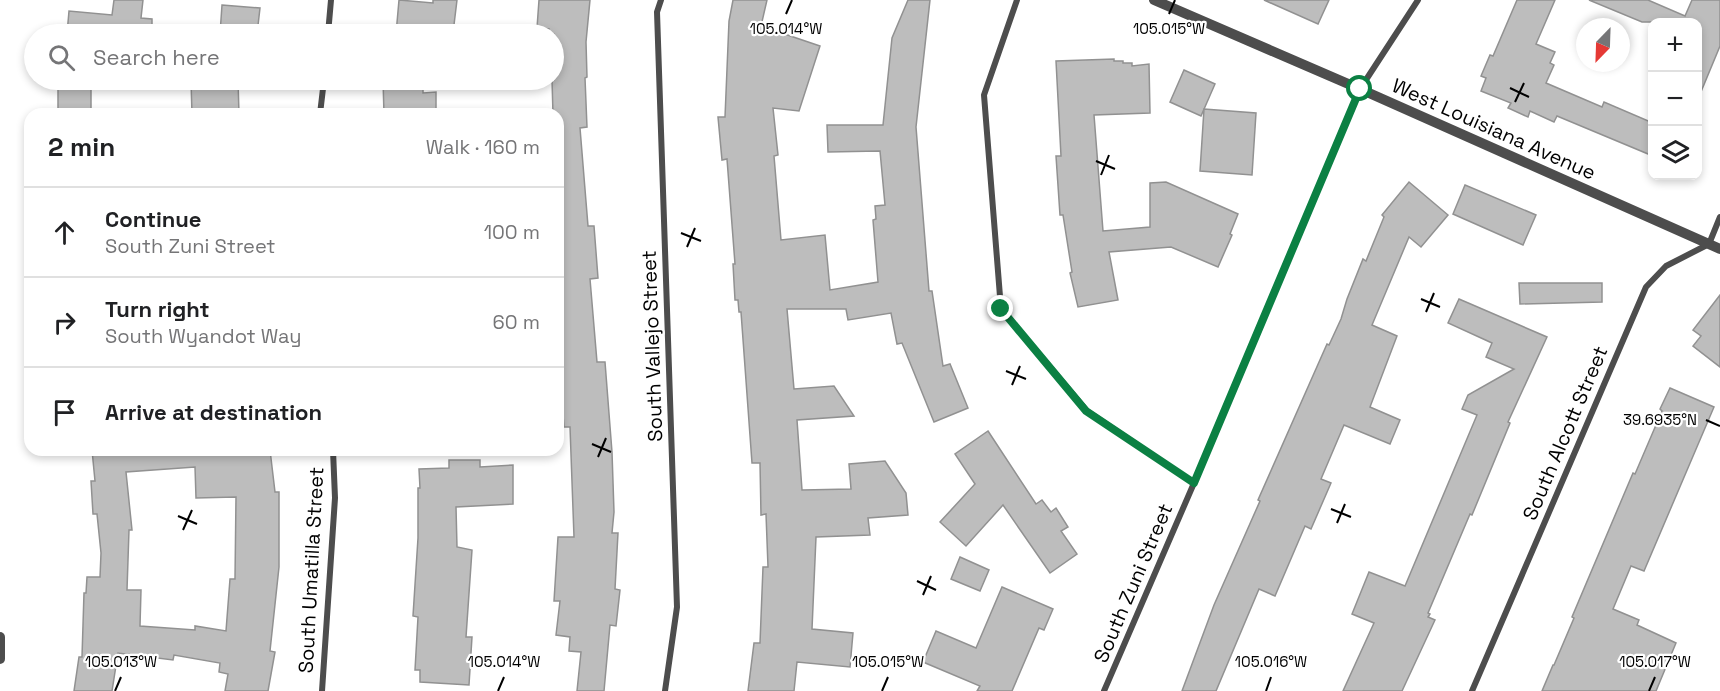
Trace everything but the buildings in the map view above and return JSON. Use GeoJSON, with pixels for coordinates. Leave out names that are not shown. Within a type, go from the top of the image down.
{"type":"FeatureCollection","features":[{"type":"Feature","properties":{"kind":"street"},"geometry":{"type":"LineString","coordinates":[[329,24],[331,0]]}},
{"type":"Feature","properties":{"kind":"street","name":"South Vallejo Street"},"geometry":{"type":"LineString","coordinates":[[661,0],[657,12],[677,607],[665,691]]}},
{"type":"Feature","properties":{"kind":"street"},"geometry":{"type":"LineString","coordinates":[[1017,0],[984,95],[1001,309],[1086,411],[1194,483]]}},
{"type":"Feature","properties":{"kind":"street","name":"West Louisiana Avenue"},"geometry":{"type":"LineString","coordinates":[[1154,0],[1720,249]]}},
{"type":"Feature","properties":{"kind":"street","name":"South Zuni Street"},"geometry":{"type":"LineString","coordinates":[[1104,691],[1360,89],[1418,0]]}},
{"type":"Feature","properties":{"kind":"street"},"geometry":{"type":"LineString","coordinates":[[321,108],[323,90]]}},
{"type":"Feature","properties":{"kind":"street"},"geometry":{"type":"LineString","coordinates":[[1709,244],[1720,217]]}},
{"type":"Feature","properties":{"kind":"street","name":"South Alcott Street"},"geometry":{"type":"LineString","coordinates":[[1472,691],[1646,287],[1666,266],[1709,244]]}},
{"type":"Feature","properties":{"kind":"street","name":"South Umatilla Street"},"geometry":{"type":"LineString","coordinates":[[322,691],[335,498],[333,456]]}},
{"type":"Feature","properties":{"kind":"street"},"geometry":{"type":"LineString","coordinates":[[0,637],[0,659]]}},
{"type":"Feature","properties":{"kind":"route"},"geometry":{"type":"LineString","coordinates":[[1001,309],[1086,411],[1194,483],[1360,89]]}}]}
